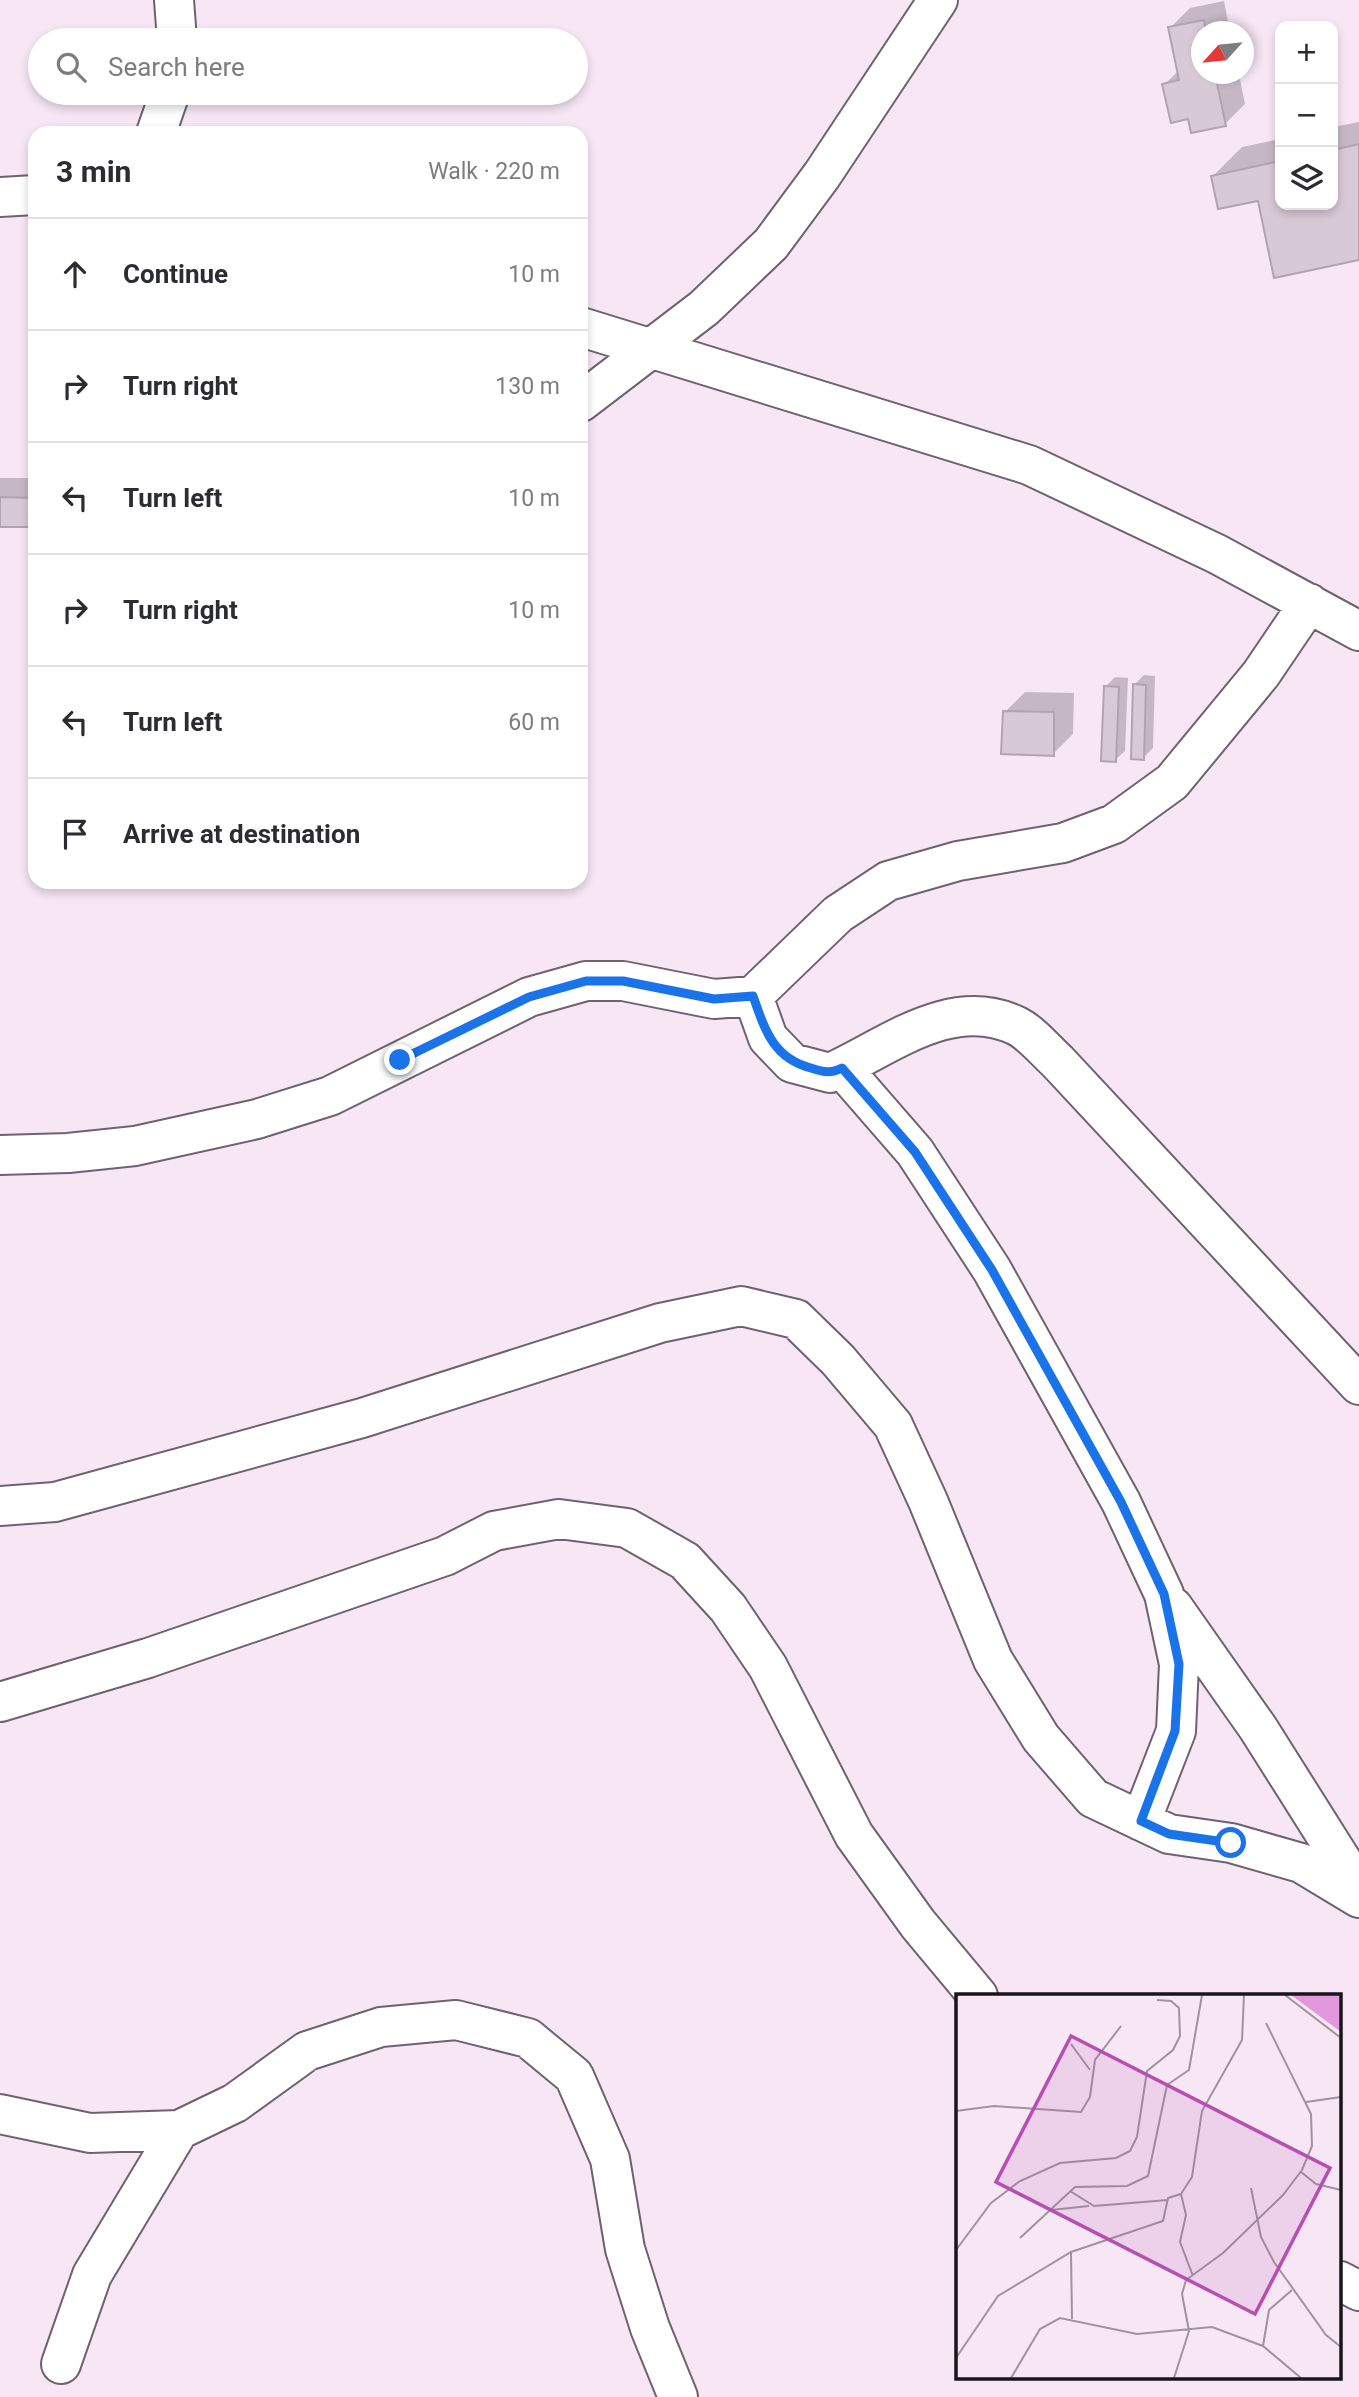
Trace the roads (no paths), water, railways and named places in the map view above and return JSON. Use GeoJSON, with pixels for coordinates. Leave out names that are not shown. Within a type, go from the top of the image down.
{"type":"FeatureCollection","features":[{"type":"Feature","properties":{"kind":"lane"},"geometry":{"type":"LineString","coordinates":[[174,0],[176,28]]}},
{"type":"Feature","properties":{"kind":"lane"},"geometry":{"type":"LineString","coordinates":[[588,397],[704,308],[771,244],[822,175],[938,0]]}},
{"type":"Feature","properties":{"kind":"lane"},"geometry":{"type":"LineString","coordinates":[[158,126],[166,105]]}},
{"type":"Feature","properties":{"kind":"lane"},"geometry":{"type":"LineString","coordinates":[[0,197],[28,195]]}},
{"type":"Feature","properties":{"kind":"lane"},"geometry":{"type":"LineString","coordinates":[[588,329],[1029,465],[1217,554],[1359,631]]}},
{"type":"Feature","properties":{"kind":"lane"},"geometry":{"type":"LineString","coordinates":[[0,1155],[68,1153],[135,1146],[257,1119],[330,1096],[529,997],[586,981],[623,981],[714,999],[753,996],[838,914],[888,881],[958,861],[1062,843],[1114,824],[1172,782],[1261,674],[1309,603]]}},
{"type":"Feature","properties":{"kind":"lane"},"geometry":{"type":"LineString","coordinates":[[753,996],[768,1038],[792,1063],[830,1073],[924,1025],[973,1014],[1018,1026],[1058,1062],[1359,1385]]}},
{"type":"Feature","properties":{"kind":"lane"},"geometry":{"type":"LineString","coordinates":[[842,1068],[915,1152],[992,1270],[1121,1502],[1164,1594],[1258,1728],[1359,1888]]}},
{"type":"Feature","properties":{"kind":"lane"},"geometry":{"type":"LineString","coordinates":[[0,1506],[55,1502],[362,1418],[660,1323],[741,1306],[796,1319],[838,1360],[893,1425],[928,1501],[993,1660],[1041,1738],[1093,1798],[1169,1834],[1231,1843],[1301,1863],[1359,1898]]}},
{"type":"Feature","properties":{"kind":"lane"},"geometry":{"type":"LineString","coordinates":[[0,1702],[148,1658],[445,1556],[495,1531],[559,1519],[627,1528],[685,1561],[728,1608],[768,1667],[853,1835],[918,1924],[976,1994]]}},
{"type":"Feature","properties":{"kind":"lane"},"geometry":{"type":"LineString","coordinates":[[1141,1821],[1175,1731],[1179,1664],[1164,1594]]}},
{"type":"Feature","properties":{"kind":"lane"},"geometry":{"type":"LineString","coordinates":[[0,2114],[90,2133],[179,2130],[235,2103],[307,2051],[381,2026],[456,2020],[528,2038],[574,2076],[610,2159],[625,2249],[650,2329],[678,2397]]}},
{"type":"Feature","properties":{"kind":"lane"},"geometry":{"type":"LineString","coordinates":[[61,2364],[92,2275],[179,2130]]}},
{"type":"Feature","properties":{"kind":"lane"},"geometry":{"type":"LineString","coordinates":[[1342,2282],[1359,2291]]}}]}
